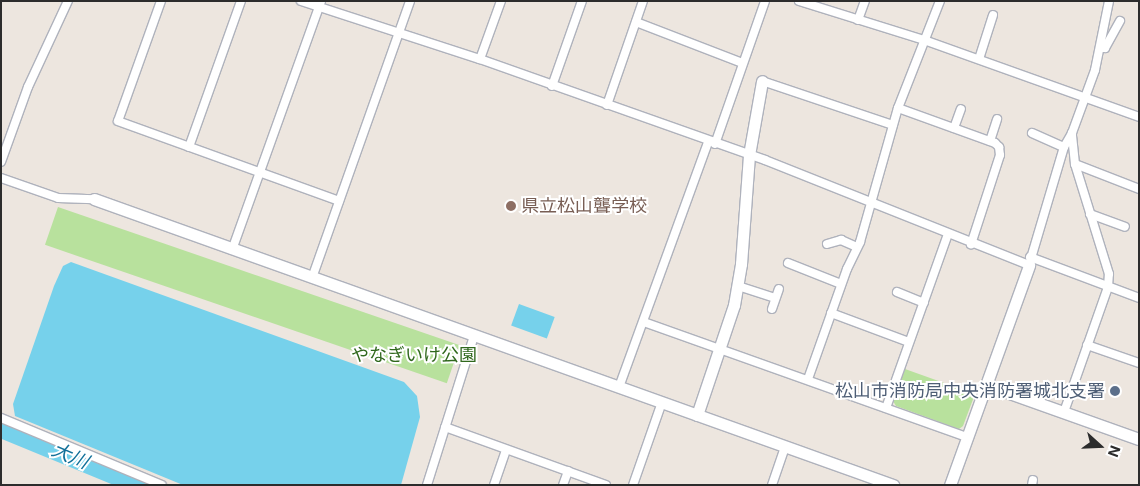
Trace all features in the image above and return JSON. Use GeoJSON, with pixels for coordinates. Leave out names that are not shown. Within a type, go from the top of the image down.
{"type":"FeatureCollection","features":[{"type":"Feature","properties":{"kind":"street"},"geometry":{"type":"LineString","coordinates":[[1,162],[28,87],[68,1]]}},
{"type":"Feature","properties":{"kind":"street"},"geometry":{"type":"LineString","coordinates":[[161,1],[118,121],[339,201]]}},
{"type":"Feature","properties":{"kind":"street"},"geometry":{"type":"LineString","coordinates":[[189,147],[241,1]]}},
{"type":"Feature","properties":{"kind":"street"},"geometry":{"type":"LineString","coordinates":[[301,1],[320,4],[749,155],[971,244],[1030,261],[1139,298]]}},
{"type":"Feature","properties":{"kind":"street"},"geometry":{"type":"LineString","coordinates":[[312,278],[410,1]]}},
{"type":"Feature","properties":{"kind":"street"},"geometry":{"type":"LineString","coordinates":[[480,59],[501,1]]}},
{"type":"Feature","properties":{"kind":"street"},"geometry":{"type":"LineString","coordinates":[[552,86],[582,1]]}},
{"type":"Feature","properties":{"kind":"street"},"geometry":{"type":"LineString","coordinates":[[607,105],[643,1]]}},
{"type":"Feature","properties":{"kind":"street"},"geometry":{"type":"LineString","coordinates":[[619,387],[765,1]]}},
{"type":"Feature","properties":{"kind":"street"},"geometry":{"type":"LineString","coordinates":[[799,1],[924,40],[1139,117]]}},
{"type":"Feature","properties":{"kind":"street"},"geometry":{"type":"LineString","coordinates":[[858,20],[865,1]]}},
{"type":"Feature","properties":{"kind":"street"},"geometry":{"type":"LineString","coordinates":[[808,379],[841,284],[858,247],[898,108],[940,1]]}},
{"type":"Feature","properties":{"kind":"street"},"geometry":{"type":"LineString","coordinates":[[950,485],[1030,261],[1064,147],[1072,133],[1086,97],[1101,48],[1109,1]]}},
{"type":"Feature","properties":{"kind":"street"},"geometry":{"type":"LineString","coordinates":[[232,250],[320,4]]}},
{"type":"Feature","properties":{"kind":"street"},"geometry":{"type":"LineString","coordinates":[[979,59],[993,15]]}},
{"type":"Feature","properties":{"kind":"street"},"geometry":{"type":"LineString","coordinates":[[1101,48],[1105,48],[1120,21]]}},
{"type":"Feature","properties":{"kind":"street"},"geometry":{"type":"LineString","coordinates":[[636,22],[742,63]]}},
{"type":"Feature","properties":{"kind":"street"},"geometry":{"type":"LineString","coordinates":[[697,415],[721,349],[738,286],[749,155],[762,81],[893,125]]}},
{"type":"Feature","properties":{"kind":"street"},"geometry":{"type":"LineString","coordinates":[[898,108],[990,141],[999,147],[1000,155],[971,244]]}},
{"type":"Feature","properties":{"kind":"street"},"geometry":{"type":"LineString","coordinates":[[954,128],[961,109]]}},
{"type":"Feature","properties":{"kind":"street"},"geometry":{"type":"LineString","coordinates":[[990,141],[997,119]]}},
{"type":"Feature","properties":{"kind":"street"},"geometry":{"type":"LineString","coordinates":[[1032,133],[1064,147]]}},
{"type":"Feature","properties":{"kind":"street"},"geometry":{"type":"LineString","coordinates":[[1064,412],[1108,287],[1109,274],[1075,164],[1072,133]]}},
{"type":"Feature","properties":{"kind":"street"},"geometry":{"type":"LineString","coordinates":[[1075,164],[1139,189]]}},
{"type":"Feature","properties":{"kind":"street"},"geometry":{"type":"LineString","coordinates":[[1,178],[58,198],[94,199],[232,250],[893,485]]}},
{"type":"Feature","properties":{"kind":"street"},"geometry":{"type":"LineString","coordinates":[[1090,214],[1125,227]]}},
{"type":"Feature","properties":{"kind":"street"},"geometry":{"type":"LineString","coordinates":[[886,408],[948,234]]}},
{"type":"Feature","properties":{"kind":"street"},"geometry":{"type":"LineString","coordinates":[[828,244],[841,240],[858,247]]}},
{"type":"Feature","properties":{"kind":"street"},"geometry":{"type":"LineString","coordinates":[[788,263],[841,284]]}},
{"type":"Feature","properties":{"kind":"street"},"geometry":{"type":"LineString","coordinates":[[738,286],[775,298]]}},
{"type":"Feature","properties":{"kind":"street"},"geometry":{"type":"LineString","coordinates":[[772,309],[779,289]]}},
{"type":"Feature","properties":{"kind":"street"},"geometry":{"type":"LineString","coordinates":[[897,292],[924,303]]}},
{"type":"Feature","properties":{"kind":"street"},"geometry":{"type":"LineString","coordinates":[[831,313],[910,342]]}},
{"type":"Feature","properties":{"kind":"street"},"geometry":{"type":"LineString","coordinates":[[644,322],[967,436]]}},
{"type":"Feature","properties":{"kind":"street"},"geometry":{"type":"LineString","coordinates":[[427,485],[474,336]]}},
{"type":"Feature","properties":{"kind":"street"},"geometry":{"type":"LineString","coordinates":[[1087,344],[1139,363]]}},
{"type":"Feature","properties":{"kind":"street"},"geometry":{"type":"LineString","coordinates":[[986,386],[1139,439]]}},
{"type":"Feature","properties":{"kind":"street"},"geometry":{"type":"LineString","coordinates":[[633,485],[662,402]]}},
{"type":"Feature","properties":{"kind":"street"},"geometry":{"type":"LineString","coordinates":[[1,418],[162,485]]}},
{"type":"Feature","properties":{"kind":"street"},"geometry":{"type":"LineString","coordinates":[[445,428],[606,485]]}},
{"type":"Feature","properties":{"kind":"street"},"geometry":{"type":"LineString","coordinates":[[772,485],[785,447]]}},
{"type":"Feature","properties":{"kind":"street"},"geometry":{"type":"LineString","coordinates":[[494,485],[506,450]]}},
{"type":"Feature","properties":{"kind":"street"},"geometry":{"type":"LineString","coordinates":[[563,485],[568,471]]}},
{"type":"Feature","properties":{"kind":"green space","name":"やなぎいけ公園"},"geometry":{"type":"Polygon","coordinates":[[[58,207],[460,345],[447,383],[45,245],[58,207]]]}},
{"type":"Feature","properties":{"kind":"green space"},"geometry":{"type":"Polygon","coordinates":[[[905,369],[975,394],[963,426],[959,429],[896,406],[893,401],[905,369]]]}},
{"type":"Feature","properties":{"kind":"water"},"geometry":{"type":"Polygon","coordinates":[[[71,262],[404,382],[417,396],[420,417],[401,485],[183,485],[15,416],[13,404],[54,286],[63,266],[71,262]]]}},
{"type":"Feature","properties":{"kind":"water"},"geometry":{"type":"Polygon","coordinates":[[[519,304],[555,317],[547,339],[511,326],[519,304]]]}},
{"type":"Feature","properties":{"kind":"waterway","name":"大川"},"geometry":{"type":"LineString","coordinates":[[1,428],[139,485]]}},
{"type":"Feature","properties":{"kind":"place","name":"県立松山聾学校"},"geometry":{"type":"Point","coordinates":[511,206]}},
{"type":"Feature","properties":{"kind":"place","name":"松山市消防局中央消防署城北支署"},"geometry":{"type":"Point","coordinates":[1115,391]}}]}
